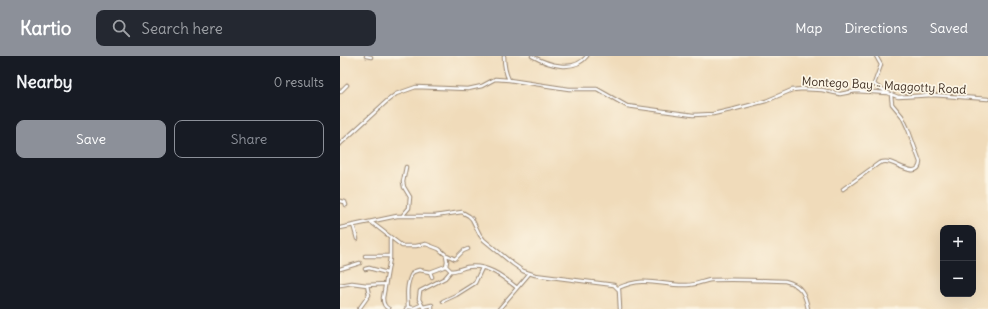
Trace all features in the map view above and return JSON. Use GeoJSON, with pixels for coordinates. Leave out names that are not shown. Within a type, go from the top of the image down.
{"type":"FeatureCollection","features":[{"type":"Feature","properties":{"kind":"street"},"geometry":{"type":"LineString","coordinates":[[366,56],[371,57]]}},
{"type":"Feature","properties":{"kind":"street"},"geometry":{"type":"LineString","coordinates":[[504,56],[504,68],[509,80]]}},
{"type":"Feature","properties":{"kind":"street"},"geometry":{"type":"LineString","coordinates":[[532,56],[542,62],[572,66],[579,64],[587,56]]}},
{"type":"Feature","properties":{"kind":"street"},"geometry":{"type":"LineString","coordinates":[[876,56],[881,65],[874,84],[876,87],[886,90],[888,93]]}},
{"type":"Feature","properties":{"kind":"street"},"geometry":{"type":"LineString","coordinates":[[340,144],[396,94],[416,87],[424,86],[468,89],[482,86],[495,79],[509,80]]}},
{"type":"Feature","properties":{"kind":"street","name":"Montego Bay - Maggotty Road"},"geometry":{"type":"LineString","coordinates":[[509,80],[569,90],[597,89],[627,106],[693,115],[713,114],[735,109],[766,101],[792,90],[803,89],[822,90],[840,94],[856,91],[888,93],[891,95],[904,97],[933,95],[988,99]]}},
{"type":"Feature","properties":{"kind":"street"},"geometry":{"type":"LineString","coordinates":[[340,92],[347,85]]}},
{"type":"Feature","properties":{"kind":"street"},"geometry":{"type":"LineString","coordinates":[[843,189],[879,163],[891,162],[912,171],[919,167],[920,162],[908,129],[902,116],[892,104],[891,95]]}},
{"type":"Feature","properties":{"kind":"street"},"geometry":{"type":"LineString","coordinates":[[403,216],[409,208],[410,198],[404,187],[404,172],[406,167]]}},
{"type":"Feature","properties":{"kind":"street"},"geometry":{"type":"LineString","coordinates":[[340,201],[345,202],[346,205]]}},
{"type":"Feature","properties":{"kind":"street"},"geometry":{"type":"LineString","coordinates":[[340,228],[391,217],[435,216],[460,212],[466,214],[472,219],[476,230],[484,240],[513,264],[529,274],[612,284],[618,288]]}},
{"type":"Feature","properties":{"kind":"street"},"geometry":{"type":"LineString","coordinates":[[371,222],[402,246],[426,244],[439,249],[454,260],[468,249]]}},
{"type":"Feature","properties":{"kind":"street"},"geometry":{"type":"LineString","coordinates":[[353,225],[357,239]]}},
{"type":"Feature","properties":{"kind":"street"},"geometry":{"type":"LineString","coordinates":[[389,309],[386,308],[383,302],[384,284],[390,256],[390,238]]}},
{"type":"Feature","properties":{"kind":"street"},"geometry":{"type":"LineString","coordinates":[[446,255],[448,261],[446,266]]}},
{"type":"Feature","properties":{"kind":"street"},"geometry":{"type":"LineString","coordinates":[[365,256],[390,256]]}},
{"type":"Feature","properties":{"kind":"street"},"geometry":{"type":"LineString","coordinates":[[340,269],[360,263]]}},
{"type":"Feature","properties":{"kind":"street"},"geometry":{"type":"LineString","coordinates":[[446,266],[451,271]]}},
{"type":"Feature","properties":{"kind":"street"},"geometry":{"type":"LineString","coordinates":[[432,309],[432,305],[407,308],[406,294],[412,274],[416,270],[430,272],[446,266]]}},
{"type":"Feature","properties":{"kind":"street"},"geometry":{"type":"LineString","coordinates":[[423,307],[419,299],[420,291],[445,278],[451,271],[467,267],[482,268],[499,274],[516,287]]}},
{"type":"Feature","properties":{"kind":"street"},"geometry":{"type":"LineString","coordinates":[[365,269],[369,268],[387,273]]}},
{"type":"Feature","properties":{"kind":"street"},"geometry":{"type":"LineString","coordinates":[[443,301],[475,283],[482,268]]}},
{"type":"Feature","properties":{"kind":"street"},"geometry":{"type":"LineString","coordinates":[[430,272],[432,277]]}},
{"type":"Feature","properties":{"kind":"street"},"geometry":{"type":"LineString","coordinates":[[499,309],[516,287],[529,274]]}},
{"type":"Feature","properties":{"kind":"street"},"geometry":{"type":"LineString","coordinates":[[618,288],[635,281],[651,281],[679,285],[689,285],[709,280],[732,279],[785,281],[800,286],[808,309]]}},
{"type":"Feature","properties":{"kind":"street"},"geometry":{"type":"LineString","coordinates":[[340,285],[352,283],[367,285],[384,284]]}},
{"type":"Feature","properties":{"kind":"street"},"geometry":{"type":"LineString","coordinates":[[359,309],[369,295],[367,285]]}},
{"type":"Feature","properties":{"kind":"street"},"geometry":{"type":"LineString","coordinates":[[618,288],[620,309]]}}]}
